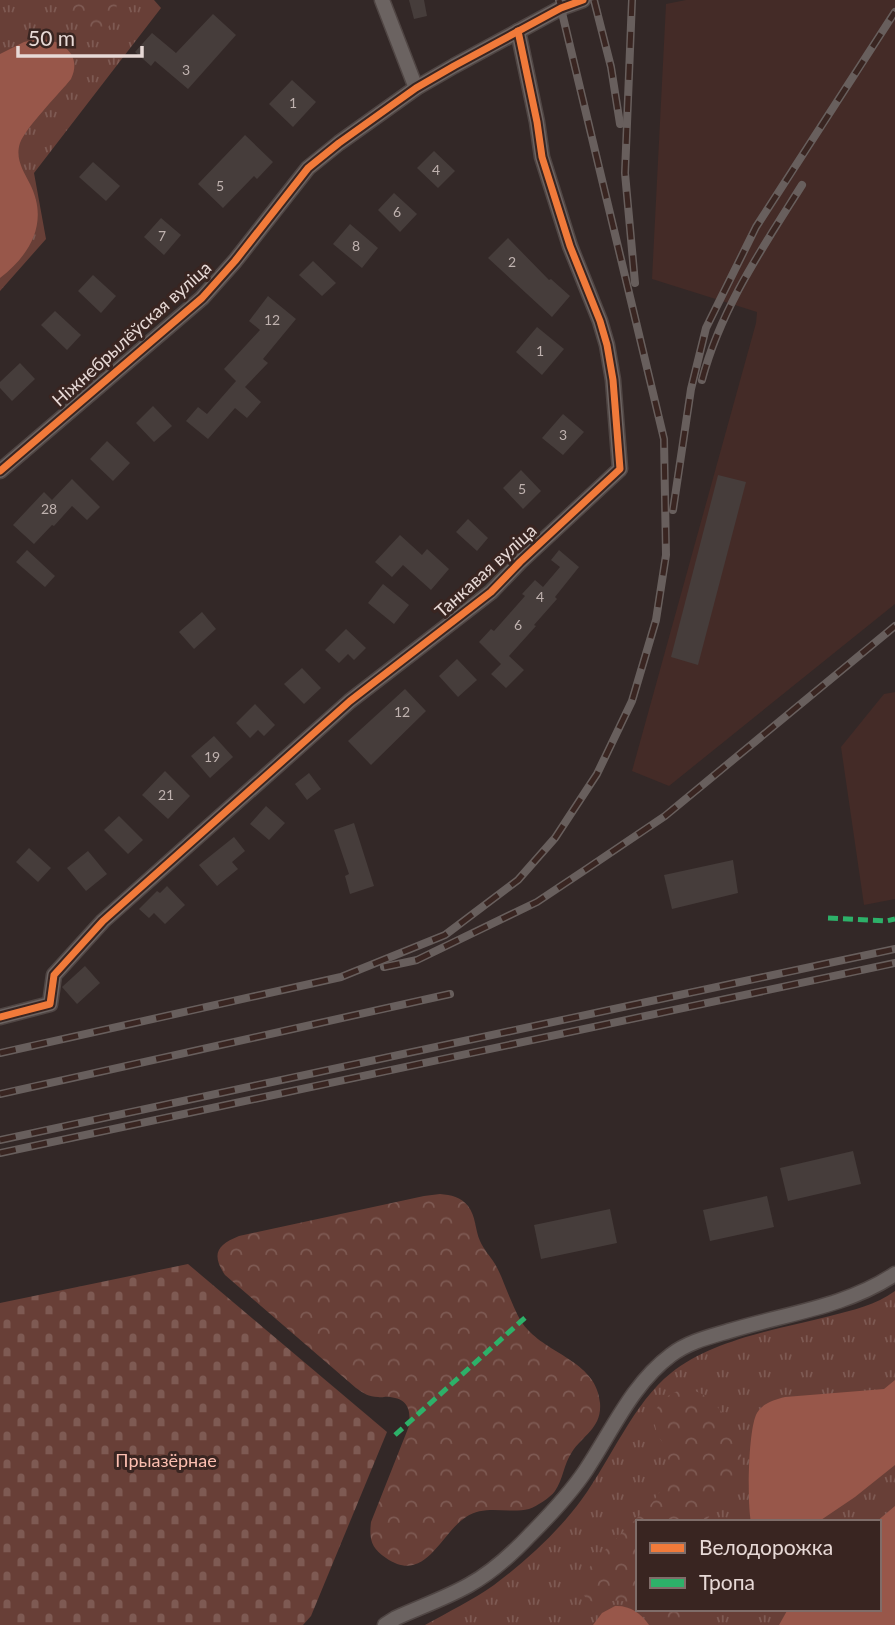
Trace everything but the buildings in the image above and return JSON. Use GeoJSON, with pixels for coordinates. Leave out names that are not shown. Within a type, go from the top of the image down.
{"type":"FeatureCollection","features":[{"type":"Feature","properties":{"kind":"street"},"geometry":{"type":"LineString","coordinates":[[382,0],[416,88]]}},
{"type":"Feature","properties":{"kind":"street","name":"Ніжнебрылёўская вуліца"},"geometry":{"type":"LineString","coordinates":[[0,471],[202,298],[235,261],[308,168],[416,88],[561,8],[583,0]]}},
{"type":"Feature","properties":{"kind":"street","name":"Танкавая вуліца"},"geometry":{"type":"LineString","coordinates":[[0,1017],[50,1004],[54,975],[103,921],[350,701],[491,592],[620,469],[613,380],[607,345],[570,246],[542,157],[518,31]]}},
{"type":"Feature","properties":{"kind":"street"},"geometry":{"type":"LineString","coordinates":[[385,1625],[470,1585],[504,1562],[562,1502],[586,1470],[642,1382],[673,1353],[698,1340],[760,1321],[825,1306],[879,1285],[895,1274]]}},
{"type":"Feature","properties":{"kind":"shaded area"},"geometry":{"type":"Polygon","coordinates":[[[686,0],[895,0],[895,604],[669,786],[632,771],[757,312],[652,279],[666,4],[686,0]]]}},
{"type":"Feature","properties":{"kind":"shaded area"},"geometry":{"type":"Polygon","coordinates":[[[37,39],[54,42],[68,50],[72,55],[74,70],[71,79],[20,143],[19,159],[35,198],[37,224],[28,248],[0,278],[0,54],[24,42],[37,39]]]}},
{"type":"Feature","properties":{"kind":"shaded area"},"geometry":{"type":"Polygon","coordinates":[[[895,692],[895,899],[864,905],[841,747],[884,694],[895,692]]]}},
{"type":"Feature","properties":{"kind":"shaded area"},"geometry":{"type":"Polygon","coordinates":[[[895,1380],[895,1465],[821,1520],[751,1520],[750,1449],[754,1421],[762,1407],[785,1397],[884,1389],[895,1380]]]}},
{"type":"Feature","properties":{"kind":"shaded area"},"geometry":{"type":"Polygon","coordinates":[[[895,1506],[895,1625],[779,1625],[787,1611],[881,1611],[881,1520],[878,1520],[895,1506]]]}},
{"type":"Feature","properties":{"kind":"shaded area"},"geometry":{"type":"Polygon","coordinates":[[[615,1606],[634,1611],[649,1625],[593,1625],[602,1613],[615,1606]]]}},
{"type":"Feature","properties":{"kind":"green space"},"geometry":{"type":"Polygon","coordinates":[[[0,0],[154,0],[161,8],[34,173],[46,239],[0,291],[0,0]]]}},
{"type":"Feature","properties":{"kind":"green space"},"geometry":{"type":"Polygon","coordinates":[[[65,0],[117,0],[110,24],[101,32],[95,33],[80,26],[65,0]]]}},
{"type":"Feature","properties":{"kind":"green space"},"geometry":{"type":"Polygon","coordinates":[[[440,1194],[456,1197],[468,1206],[473,1214],[480,1241],[497,1268],[522,1323],[538,1339],[572,1361],[591,1378],[597,1389],[600,1412],[595,1425],[569,1456],[558,1487],[547,1499],[529,1509],[473,1513],[457,1525],[422,1561],[400,1565],[377,1551],[372,1543],[370,1528],[409,1426],[407,1406],[396,1398],[372,1396],[356,1388],[225,1275],[217,1256],[221,1247],[239,1236],[440,1194]]]}},
{"type":"Feature","properties":{"kind":"green space","name":"Прыазёрнае"},"geometry":{"type":"Polygon","coordinates":[[[188,1264],[387,1432],[311,1616],[303,1625],[0,1625],[0,1303],[188,1264]]]}},
{"type":"Feature","properties":{"kind":"green space"},"geometry":{"type":"Polygon","coordinates":[[[895,1291],[895,1625],[425,1625],[494,1585],[552,1534],[582,1499],[645,1400],[671,1373],[688,1361],[726,1343],[872,1303],[895,1291]]]}},
{"type":"Feature","properties":{"kind":"green space"},"geometry":{"type":"Polygon","coordinates":[[[681,1390],[694,1391],[711,1400],[719,1408],[738,1439],[742,1462],[740,1473],[707,1520],[636,1520],[636,1606],[619,1601],[590,1601],[581,1588],[585,1574],[595,1560],[652,1503],[667,1482],[670,1469],[668,1457],[657,1434],[653,1416],[664,1399],[681,1390]]]}},
{"type":"Feature","properties":{"kind":"green space"},"geometry":{"type":"Polygon","coordinates":[[[643,1611],[693,1611],[683,1625],[657,1625],[643,1611]]]}},
{"type":"Feature","properties":{"kind":"railway"},"geometry":{"type":"LineString","coordinates":[[0,1053],[341,977],[445,935],[518,880],[555,838],[597,774],[632,701],[656,620],[666,555],[664,439],[559,0]]}},
{"type":"Feature","properties":{"kind":"railway"},"geometry":{"type":"LineString","coordinates":[[594,0],[611,67],[620,124]]}},
{"type":"Feature","properties":{"kind":"railway"},"geometry":{"type":"LineString","coordinates":[[632,0],[625,173],[635,283]]}},
{"type":"Feature","properties":{"kind":"railway"},"geometry":{"type":"LineString","coordinates":[[673,510],[691,389],[706,328],[756,227],[895,12]]}},
{"type":"Feature","properties":{"kind":"railway"},"geometry":{"type":"LineString","coordinates":[[702,380],[710,353],[732,303],[758,255],[802,185]]}},
{"type":"Feature","properties":{"kind":"railway"},"geometry":{"type":"LineString","coordinates":[[384,967],[417,960],[537,902],[585,870],[665,816],[895,626]]}},
{"type":"Feature","properties":{"kind":"railway"},"geometry":{"type":"LineString","coordinates":[[0,1140],[895,949]]}},
{"type":"Feature","properties":{"kind":"railway"},"geometry":{"type":"LineString","coordinates":[[0,1153],[895,963]]}},
{"type":"Feature","properties":{"kind":"railway"},"geometry":{"type":"LineString","coordinates":[[0,1094],[450,994]]}},
{"type":"Feature","properties":{"kind":"marked path"},"geometry":{"type":"LineString","coordinates":[[828,918],[886,921],[895,919]]}},
{"type":"Feature","properties":{"kind":"marked path"},"geometry":{"type":"LineString","coordinates":[[395,1435],[528,1315]]}},
{"type":"Feature","properties":{"kind":"cycle path"},"geometry":{"type":"LineString","coordinates":[[0,471],[202,298],[235,261],[308,168],[416,88],[561,8],[583,0]]}},
{"type":"Feature","properties":{"kind":"cycle path"},"geometry":{"type":"LineString","coordinates":[[0,1017],[50,1004],[54,975],[103,921],[350,701],[491,592],[620,469],[613,380],[607,345],[570,246],[542,157],[518,31]]}}]}
